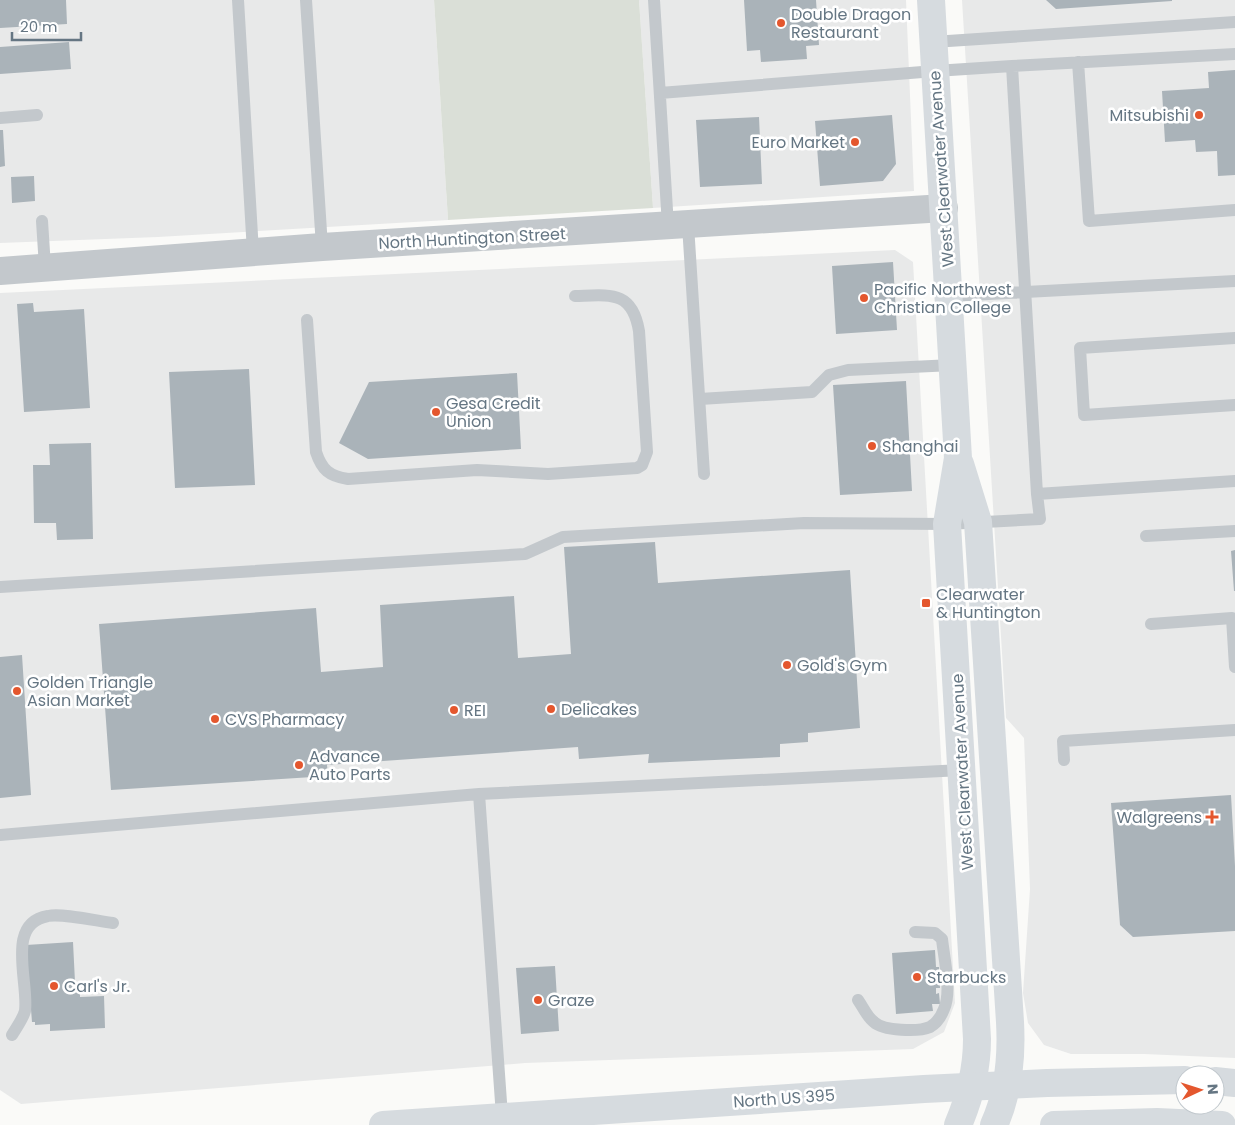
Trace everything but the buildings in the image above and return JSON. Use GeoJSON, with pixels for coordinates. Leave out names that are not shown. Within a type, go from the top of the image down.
{"type":"FeatureCollection","features":[{"type":"Feature","properties":{"kind":"main road","name":"West Clearwater Avenue"},"geometry":{"type":"LineString","coordinates":[[931,0],[958,458],[947,524],[977,1038],[977,1056],[972,1087],[958,1125]]}},
{"type":"Feature","properties":{"kind":"main road","name":"West Clearwater Avenue"},"geometry":{"type":"LineString","coordinates":[[958,458],[978,522],[1011,1040],[1008,1084],[994,1125]]}},
{"type":"Feature","properties":{"kind":"main road"},"geometry":{"type":"LineString","coordinates":[[952,616],[973,689],[979,757],[983,763],[994,764]]}},
{"type":"Feature","properties":{"kind":"main road","name":"North US 395"},"geometry":{"type":"LineString","coordinates":[[383,1125],[924,1088],[1175,1080]]}},
{"type":"Feature","properties":{"kind":"main road"},"geometry":{"type":"LineString","coordinates":[[1054,1125],[1104,1122],[1222,1125]]}},
{"type":"Feature","properties":{"kind":"street","name":"North Huntington Street"},"geometry":{"type":"LineString","coordinates":[[0,271],[322,247],[944,208]]}},
{"type":"Feature","properties":{"kind":"lane"},"geometry":{"type":"LineString","coordinates":[[238,0],[253,252]]}},
{"type":"Feature","properties":{"kind":"lane"},"geometry":{"type":"LineString","coordinates":[[306,0],[322,247]]}},
{"type":"Feature","properties":{"kind":"lane"},"geometry":{"type":"LineString","coordinates":[[654,0],[660,93],[700,399],[704,474]]}},
{"type":"Feature","properties":{"kind":"lane"},"geometry":{"type":"LineString","coordinates":[[933,42],[1235,22]]}},
{"type":"Feature","properties":{"kind":"lane"},"geometry":{"type":"LineString","coordinates":[[660,93],[935,70],[1235,54]]}},
{"type":"Feature","properties":{"kind":"lane"},"geometry":{"type":"LineString","coordinates":[[1078,62],[1089,221],[1235,210]]}},
{"type":"Feature","properties":{"kind":"lane"},"geometry":{"type":"LineString","coordinates":[[0,587],[525,554],[563,537],[804,523],[947,524],[1040,519],[1012,66]]}},
{"type":"Feature","properties":{"kind":"lane"},"geometry":{"type":"LineString","coordinates":[[0,118],[37,116]]}},
{"type":"Feature","properties":{"kind":"lane"},"geometry":{"type":"LineString","coordinates":[[42,221],[45,268]]}},
{"type":"Feature","properties":{"kind":"lane"},"geometry":{"type":"LineString","coordinates":[[949,296],[1235,280]]}},
{"type":"Feature","properties":{"kind":"lane"},"geometry":{"type":"LineString","coordinates":[[307,320],[316,452],[320,463],[336,477],[348,479],[477,470],[548,474],[636,468],[642,465],[647,452],[637,316],[633,309],[618,298],[607,295],[576,296]]}},
{"type":"Feature","properties":{"kind":"lane"},"geometry":{"type":"LineString","coordinates":[[1235,338],[1080,348],[1084,415],[1235,406]]}},
{"type":"Feature","properties":{"kind":"lane"},"geometry":{"type":"LineString","coordinates":[[700,399],[812,392],[829,375],[848,370],[953,365]]}},
{"type":"Feature","properties":{"kind":"lane"},"geometry":{"type":"LineString","coordinates":[[1038,494],[1235,481]]}},
{"type":"Feature","properties":{"kind":"lane"},"geometry":{"type":"LineString","coordinates":[[1146,536],[1235,531]]}},
{"type":"Feature","properties":{"kind":"lane"},"geometry":{"type":"LineString","coordinates":[[1151,624],[1232,618],[1235,667]]}},
{"type":"Feature","properties":{"kind":"lane"},"geometry":{"type":"LineString","coordinates":[[1064,760],[1063,741],[1235,730]]}},
{"type":"Feature","properties":{"kind":"lane"},"geometry":{"type":"LineString","coordinates":[[0,835],[478,794],[962,770]]}},
{"type":"Feature","properties":{"kind":"lane"},"geometry":{"type":"LineString","coordinates":[[478,794],[502,1116]]}},
{"type":"Feature","properties":{"kind":"lane"},"geometry":{"type":"LineString","coordinates":[[12,1035],[25,1012],[22,944],[25,931],[32,922],[49,916],[113,923]]}},
{"type":"Feature","properties":{"kind":"lane"},"geometry":{"type":"LineString","coordinates":[[858,1000],[873,1022],[882,1027],[895,1030],[928,1028],[938,1021],[945,1007],[947,989],[942,939],[935,933],[915,932]]}},
{"type":"Feature","properties":{"kind":"shaded area"},"geometry":{"type":"Polygon","coordinates":[[[0,0],[434,0],[448,220],[158,237],[0,243],[0,0]]]}},
{"type":"Feature","properties":{"kind":"shaded area"},"geometry":{"type":"Polygon","coordinates":[[[434,0],[639,0],[653,208],[448,220],[434,0]]]}},
{"type":"Feature","properties":{"kind":"shaded area"},"geometry":{"type":"Polygon","coordinates":[[[639,0],[906,0],[914,191],[653,208],[639,0]]]}},
{"type":"Feature","properties":{"kind":"shaded area"},"geometry":{"type":"Polygon","coordinates":[[[962,0],[1235,0],[1235,1058],[1144,1054],[1071,1054],[1044,1045],[1028,1023],[1023,993],[1030,889],[1024,738],[1006,718],[962,0]]]}},
{"type":"Feature","properties":{"kind":"shaded area"},"geometry":{"type":"Polygon","coordinates":[[[895,250],[913,262],[955,1003],[944,1032],[913,1049],[525,1063],[21,1104],[0,1090],[0,293],[895,250]]]}},
{"type":"Feature","properties":{"kind":"place","name":"Double Dragon Restaurant"},"geometry":{"type":"Point","coordinates":[781,23]}},
{"type":"Feature","properties":{"kind":"place","name":"Mitsubishi"},"geometry":{"type":"Point","coordinates":[1199,115]}},
{"type":"Feature","properties":{"kind":"place","name":"Euro Market"},"geometry":{"type":"Point","coordinates":[855,142]}},
{"type":"Feature","properties":{"kind":"place","name":"Pacific Northwest Christian College"},"geometry":{"type":"Point","coordinates":[864,298]}},
{"type":"Feature","properties":{"kind":"place","name":"Gesa Credit Union"},"geometry":{"type":"Point","coordinates":[436,412]}},
{"type":"Feature","properties":{"kind":"place","name":"Shanghai"},"geometry":{"type":"Point","coordinates":[872,446]}},
{"type":"Feature","properties":{"kind":"place","name":"Clearwater & Huntington"},"geometry":{"type":"Point","coordinates":[926,603]}},
{"type":"Feature","properties":{"kind":"place","name":"Gold's Gym"},"geometry":{"type":"Point","coordinates":[787,665]}},
{"type":"Feature","properties":{"kind":"place","name":"Golden Triangle Asian Market"},"geometry":{"type":"Point","coordinates":[17,691]}},
{"type":"Feature","properties":{"kind":"place","name":"Delicakes"},"geometry":{"type":"Point","coordinates":[551,709]}},
{"type":"Feature","properties":{"kind":"place","name":"REI"},"geometry":{"type":"Point","coordinates":[454,710]}},
{"type":"Feature","properties":{"kind":"place","name":"CVS Pharmacy"},"geometry":{"type":"Point","coordinates":[215,719]}},
{"type":"Feature","properties":{"kind":"place","name":"Advance Auto Parts"},"geometry":{"type":"Point","coordinates":[299,765]}},
{"type":"Feature","properties":{"kind":"place","name":"Walgreens"},"geometry":{"type":"Point","coordinates":[1212,817]}},
{"type":"Feature","properties":{"kind":"place","name":"Starbucks"},"geometry":{"type":"Point","coordinates":[917,977]}},
{"type":"Feature","properties":{"kind":"place","name":"Carl's Jr."},"geometry":{"type":"Point","coordinates":[54,986]}},
{"type":"Feature","properties":{"kind":"place","name":"Graze"},"geometry":{"type":"Point","coordinates":[538,1000]}}]}
